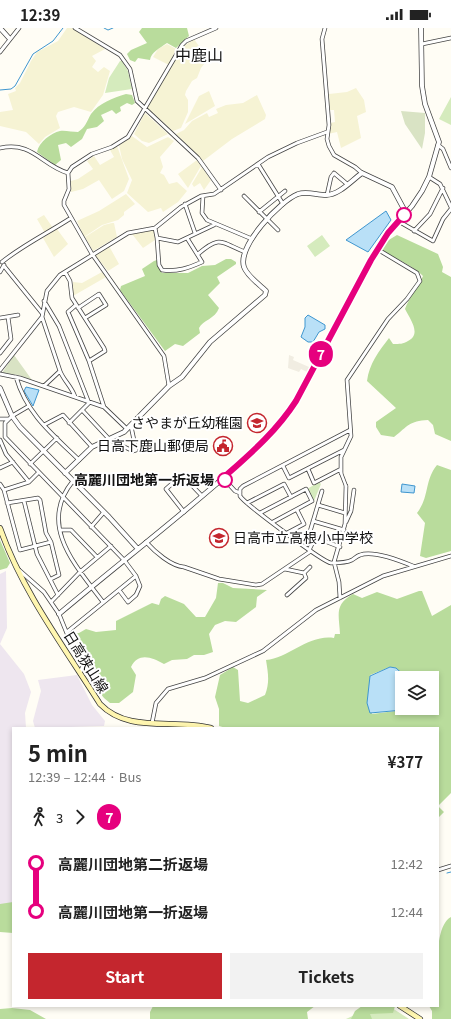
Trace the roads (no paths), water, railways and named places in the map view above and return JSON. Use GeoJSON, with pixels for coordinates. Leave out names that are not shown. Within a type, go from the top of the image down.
{"type":"FeatureCollection","features":[{"type":"Feature","properties":{"kind":"main road","name":"日高狭山線"},"geometry":{"type":"LineString","coordinates":[[0,528],[16,568],[100,704],[113,716],[133,722],[205,727]]}},
{"type":"Feature","properties":{"kind":"main road"},"geometry":{"type":"LineString","coordinates":[[402,1007],[420,1019]]}},
{"type":"Feature","properties":{"kind":"street"},"geometry":{"type":"LineString","coordinates":[[0,28],[9,38]]}},
{"type":"Feature","properties":{"kind":"street"},"geometry":{"type":"LineString","coordinates":[[0,52],[6,46],[9,38],[19,28]]}},
{"type":"Feature","properties":{"kind":"street"},"geometry":{"type":"LineString","coordinates":[[75,28],[120,55],[125,60],[130,69],[137,101],[198,158],[222,190]]}},
{"type":"Feature","properties":{"kind":"street"},"geometry":{"type":"LineString","coordinates":[[169,386],[164,356],[92,254],[71,218],[64,201],[69,190],[68,173],[72,167],[92,154],[112,147],[128,137],[182,45],[186,41],[216,28]]}},
{"type":"Feature","properties":{"kind":"street"},"geometry":{"type":"LineString","coordinates":[[325,28],[322,39],[329,125],[327,132],[329,146],[334,155],[355,167],[362,173],[392,187],[406,213]]}},
{"type":"Feature","properties":{"kind":"street"},"geometry":{"type":"LineString","coordinates":[[59,614],[184,512],[260,445],[285,418],[296,401],[377,250],[398,221],[418,198],[428,177],[439,140],[427,110],[422,86],[421,28]]}},
{"type":"Feature","properties":{"kind":"street"},"geometry":{"type":"LineString","coordinates":[[422,44],[451,38]]}},
{"type":"Feature","properties":{"kind":"street"},"geometry":{"type":"LineString","coordinates":[[0,370],[42,315],[44,301],[54,282],[65,272],[128,232],[155,228],[185,204],[222,190],[258,164],[297,142],[327,132]]}},
{"type":"Feature","properties":{"kind":"street"},"geometry":{"type":"LineString","coordinates":[[438,145],[443,149],[451,168]]}},
{"type":"Feature","properties":{"kind":"street"},"geometry":{"type":"LineString","coordinates":[[0,148],[8,146],[27,150],[36,154],[56,168],[68,173]]}},
{"type":"Feature","properties":{"kind":"street"},"geometry":{"type":"LineString","coordinates":[[258,164],[283,204]]}},
{"type":"Feature","properties":{"kind":"street"},"geometry":{"type":"LineString","coordinates":[[327,195],[331,177],[334,173],[347,184]]}},
{"type":"Feature","properties":{"kind":"street"},"geometry":{"type":"LineString","coordinates":[[65,473],[92,447],[110,440],[129,427],[169,386],[182,378],[210,342],[266,293],[244,268],[243,263],[245,252],[266,218],[283,204],[301,194],[327,195],[337,193],[362,173]]}},
{"type":"Feature","properties":{"kind":"street"},"geometry":{"type":"LineString","coordinates":[[398,221],[433,240],[443,219],[451,208],[443,188],[440,184],[428,177]]}},
{"type":"Feature","properties":{"kind":"street"},"geometry":{"type":"LineString","coordinates":[[414,231],[430,214],[443,188]]}},
{"type":"Feature","properties":{"kind":"street"},"geometry":{"type":"LineString","coordinates":[[259,212],[286,191]]}},
{"type":"Feature","properties":{"kind":"street"},"geometry":{"type":"LineString","coordinates":[[203,196],[203,215],[214,225],[252,239]]}},
{"type":"Feature","properties":{"kind":"street"},"geometry":{"type":"LineString","coordinates":[[244,196],[278,230]]}},
{"type":"Feature","properties":{"kind":"street"},"geometry":{"type":"LineString","coordinates":[[185,204],[195,233]]}},
{"type":"Feature","properties":{"kind":"street"},"geometry":{"type":"LineString","coordinates":[[71,218],[41,237],[17,249],[1,262],[42,315],[63,379],[72,388],[75,397]]}},
{"type":"Feature","properties":{"kind":"street"},"geometry":{"type":"LineString","coordinates":[[157,238],[174,242],[187,238],[214,225]]}},
{"type":"Feature","properties":{"kind":"street"},"geometry":{"type":"LineString","coordinates":[[155,228],[159,264],[162,270],[183,271],[202,262],[187,238]]}},
{"type":"Feature","properties":{"kind":"street"},"geometry":{"type":"LineString","coordinates":[[198,254],[211,243],[218,241],[245,252]]}},
{"type":"Feature","properties":{"kind":"street"},"geometry":{"type":"LineString","coordinates":[[340,598],[339,582],[334,562],[340,548],[345,524],[346,486],[341,471],[344,450],[351,436],[347,380],[388,319],[407,299],[420,281],[417,272],[377,250]]}},
{"type":"Feature","properties":{"kind":"street"},"geometry":{"type":"LineString","coordinates":[[0,272],[4,266]]}},
{"type":"Feature","properties":{"kind":"street"},"geometry":{"type":"LineString","coordinates":[[65,272],[70,281],[71,296],[105,351],[89,361]]}},
{"type":"Feature","properties":{"kind":"street"},"geometry":{"type":"LineString","coordinates":[[85,318],[106,305],[98,294],[68,312],[89,361],[104,407]]}},
{"type":"Feature","properties":{"kind":"street"},"geometry":{"type":"LineString","coordinates":[[44,301],[59,326],[89,403]]}},
{"type":"Feature","properties":{"kind":"street"},"geometry":{"type":"LineString","coordinates":[[0,318],[18,315]]}},
{"type":"Feature","properties":{"kind":"street"},"geometry":{"type":"LineString","coordinates":[[0,353],[11,339],[8,317]]}},
{"type":"Feature","properties":{"kind":"street"},"geometry":{"type":"LineString","coordinates":[[44,386],[60,371]]}},
{"type":"Feature","properties":{"kind":"street"},"geometry":{"type":"LineString","coordinates":[[0,374],[16,377],[104,407],[129,427],[136,450],[133,451],[110,440],[83,411]]}},
{"type":"Feature","properties":{"kind":"street"},"geometry":{"type":"LineString","coordinates":[[16,377],[21,394],[29,406],[44,425],[78,460]]}},
{"type":"Feature","properties":{"kind":"street"},"geometry":{"type":"LineString","coordinates":[[0,388],[10,417],[104,512],[138,549]]}},
{"type":"Feature","properties":{"kind":"street"},"geometry":{"type":"LineString","coordinates":[[69,423],[83,411],[89,403]]}},
{"type":"Feature","properties":{"kind":"street"},"geometry":{"type":"LineString","coordinates":[[0,418],[10,417],[29,406]]}},
{"type":"Feature","properties":{"kind":"street"},"geometry":{"type":"LineString","coordinates":[[44,425],[62,415],[92,447]]}},
{"type":"Feature","properties":{"kind":"street"},"geometry":{"type":"LineString","coordinates":[[10,417],[4,426],[2,433],[7,440],[111,546],[136,576],[140,586],[139,591],[128,602],[119,590]]}},
{"type":"Feature","properties":{"kind":"street"},"geometry":{"type":"LineString","coordinates":[[350,430],[243,486],[240,489],[242,498],[310,551],[330,563],[350,561],[358,555],[365,554],[389,558],[414,566]]}},
{"type":"Feature","properties":{"kind":"street"},"geometry":{"type":"LineString","coordinates":[[30,464],[57,438]]}},
{"type":"Feature","properties":{"kind":"street"},"geometry":{"type":"LineString","coordinates":[[0,440],[2,449],[29,482]]}},
{"type":"Feature","properties":{"kind":"street"},"geometry":{"type":"LineString","coordinates":[[283,466],[289,478],[344,450]]}},
{"type":"Feature","properties":{"kind":"street"},"geometry":{"type":"LineString","coordinates":[[0,468],[13,462]]}},
{"type":"Feature","properties":{"kind":"street"},"geometry":{"type":"LineString","coordinates":[[308,469],[314,483],[341,471]]}},
{"type":"Feature","properties":{"kind":"street"},"geometry":{"type":"LineString","coordinates":[[4,490],[29,482],[38,473]]}},
{"type":"Feature","properties":{"kind":"street"},"geometry":{"type":"LineString","coordinates":[[184,512],[166,488],[182,475],[202,496]]}},
{"type":"Feature","properties":{"kind":"street"},"geometry":{"type":"LineString","coordinates":[[223,478],[235,491],[240,493]]}},
{"type":"Feature","properties":{"kind":"street"},"geometry":{"type":"LineString","coordinates":[[73,481],[62,497],[58,512],[60,530],[70,557],[103,602]]}},
{"type":"Feature","properties":{"kind":"street"},"geometry":{"type":"LineString","coordinates":[[0,484],[4,490],[20,550],[51,542]]}},
{"type":"Feature","properties":{"kind":"street"},"geometry":{"type":"LineString","coordinates":[[247,503],[284,484],[291,497]]}},
{"type":"Feature","properties":{"kind":"street"},"geometry":{"type":"LineString","coordinates":[[260,513],[306,488],[312,501],[273,522]]}},
{"type":"Feature","properties":{"kind":"street"},"geometry":{"type":"LineString","coordinates":[[345,524],[351,511],[354,490]]}},
{"type":"Feature","properties":{"kind":"street"},"geometry":{"type":"LineString","coordinates":[[322,491],[309,535],[340,548]]}},
{"type":"Feature","properties":{"kind":"street"},"geometry":{"type":"LineString","coordinates":[[7,503],[38,498],[40,500],[46,533],[51,542],[59,575],[51,579]]}},
{"type":"Feature","properties":{"kind":"street"},"geometry":{"type":"LineString","coordinates":[[24,501],[37,554],[58,595]]}},
{"type":"Feature","properties":{"kind":"street"},"geometry":{"type":"LineString","coordinates":[[318,504],[345,513]]}},
{"type":"Feature","properties":{"kind":"street"},"geometry":{"type":"LineString","coordinates":[[287,533],[304,524],[297,510]]}},
{"type":"Feature","properties":{"kind":"street"},"geometry":{"type":"LineString","coordinates":[[91,527],[104,512]]}},
{"type":"Feature","properties":{"kind":"street"},"geometry":{"type":"LineString","coordinates":[[313,521],[344,530]]}},
{"type":"Feature","properties":{"kind":"street"},"geometry":{"type":"LineString","coordinates":[[60,530],[71,530],[97,557]]}},
{"type":"Feature","properties":{"kind":"street"},"geometry":{"type":"LineString","coordinates":[[146,542],[154,552],[179,566],[240,584],[256,585],[262,584],[310,551],[315,538]]}},
{"type":"Feature","properties":{"kind":"street"},"geometry":{"type":"LineString","coordinates":[[51,602],[80,572],[111,546]]}},
{"type":"Feature","properties":{"kind":"street"},"geometry":{"type":"LineString","coordinates":[[152,723],[156,703],[168,689],[205,678],[263,651],[305,618],[383,576],[451,556]]}},
{"type":"Feature","properties":{"kind":"street"},"geometry":{"type":"LineString","coordinates":[[304,573],[310,567]]}},
{"type":"Feature","properties":{"kind":"street"},"geometry":{"type":"LineString","coordinates":[[16,568],[44,592],[59,614],[70,641],[84,664],[80,672]]}},
{"type":"Feature","properties":{"kind":"street"},"geometry":{"type":"LineString","coordinates":[[285,569],[304,573]]}},
{"type":"Feature","properties":{"kind":"street"},"geometry":{"type":"LineString","coordinates":[[287,595],[306,578],[304,573]]}},
{"type":"Feature","properties":{"kind":"street"},"geometry":{"type":"LineString","coordinates":[[67,632],[136,576]]}},
{"type":"Feature","properties":{"kind":"street"},"geometry":{"type":"LineString","coordinates":[[439,870],[451,866]]}},
{"type":"Feature","properties":{"kind":"water"},"geometry":{"type":"Polygon","coordinates":[[[386,211],[391,220],[368,252],[346,240],[386,211]]]}},
{"type":"Feature","properties":{"kind":"water"},"geometry":{"type":"Polygon","coordinates":[[[308,315],[325,325],[325,329],[319,332],[313,342],[308,342],[301,337],[305,327],[305,318],[308,315]]]}},
{"type":"Feature","properties":{"kind":"water"},"geometry":{"type":"Polygon","coordinates":[[[26,387],[39,390],[33,406],[24,391],[26,387]]]}},
{"type":"Feature","properties":{"kind":"water"},"geometry":{"type":"Polygon","coordinates":[[[402,484],[415,486],[414,493],[401,492],[402,484]]]}},
{"type":"Feature","properties":{"kind":"water"},"geometry":{"type":"Polygon","coordinates":[[[390,667],[396,668],[399,671],[395,671],[395,711],[370,713],[367,703],[370,676],[390,667]]]}},
{"type":"Feature","properties":{"kind":"waterway"},"geometry":{"type":"LineString","coordinates":[[0,90],[11,89],[15,86],[33,54],[53,41],[63,28]]}},
{"type":"Feature","properties":{"kind":"waterway"},"geometry":{"type":"LineString","coordinates":[[104,28],[108,30],[113,28]]}},
{"type":"Feature","properties":{"kind":"waterway"},"geometry":{"type":"LineString","coordinates":[[447,873],[451,872]]}},
{"type":"Feature","properties":{"kind":"place","name":"さやまが丘幼稚園"},"geometry":{"type":"Point","coordinates":[257,423]}},
{"type":"Feature","properties":{"kind":"place","name":"日高下鹿山郵便局"},"geometry":{"type":"Point","coordinates":[223,446]}},
{"type":"Feature","properties":{"kind":"place","name":"高麗川団地第一折返場"},"geometry":{"type":"Point","coordinates":[225,480]}},
{"type":"Feature","properties":{"kind":"place","name":"日高市立高根小中学校"},"geometry":{"type":"Point","coordinates":[219,538]}},
{"type":"Feature","properties":{"kind":"district","name":"中鹿山"},"geometry":{"type":"Point","coordinates":[199,55]}}]}
